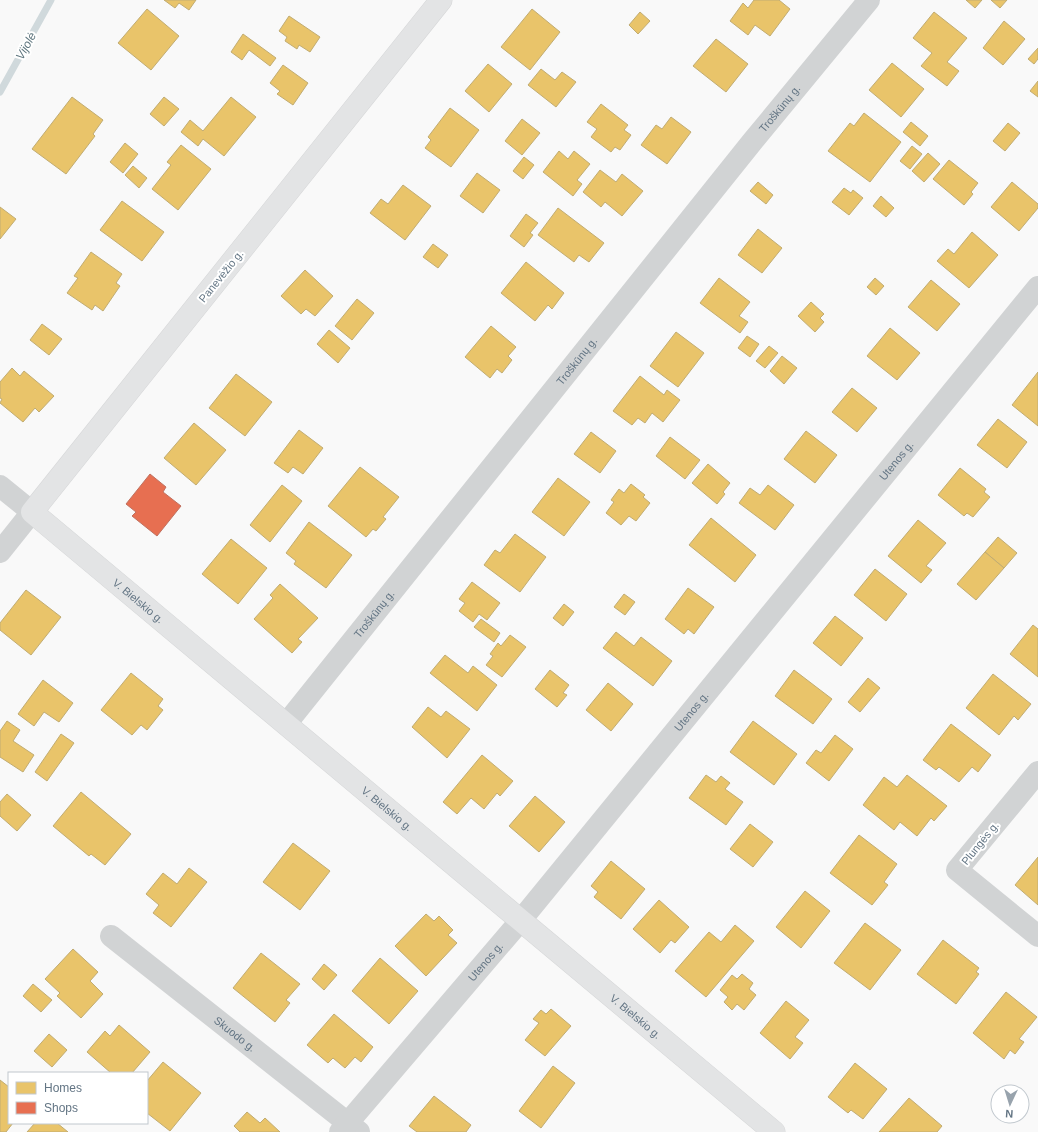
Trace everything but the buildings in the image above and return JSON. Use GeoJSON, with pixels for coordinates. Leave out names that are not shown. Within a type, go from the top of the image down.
{"type":"FeatureCollection","features":[{"type":"Feature","properties":{"kind":"street","name":"Panevėžio g."},"geometry":{"type":"LineString","coordinates":[[0,552],[441,0]]}},
{"type":"Feature","properties":{"kind":"street","name":"Troškūnų g."},"geometry":{"type":"LineString","coordinates":[[286,724],[752,142],[869,0]]}},
{"type":"Feature","properties":{"kind":"street","name":"Utenos g."},"geometry":{"type":"LineString","coordinates":[[349,1129],[1038,287]]}},
{"type":"Feature","properties":{"kind":"street","name":"V. Bielskio g."},"geometry":{"type":"LineString","coordinates":[[0,486],[774,1132]]}},
{"type":"Feature","properties":{"kind":"street","name":"Plungės g."},"geometry":{"type":"LineString","coordinates":[[1038,772],[957,870],[1038,936]]}},
{"type":"Feature","properties":{"kind":"street","name":"Skuodo g."},"geometry":{"type":"LineString","coordinates":[[111,936],[349,1129]]}},
{"type":"Feature","properties":{"kind":"waterway","name":"Vijolė"},"geometry":{"type":"LineString","coordinates":[[0,92],[51,0]]}}]}
